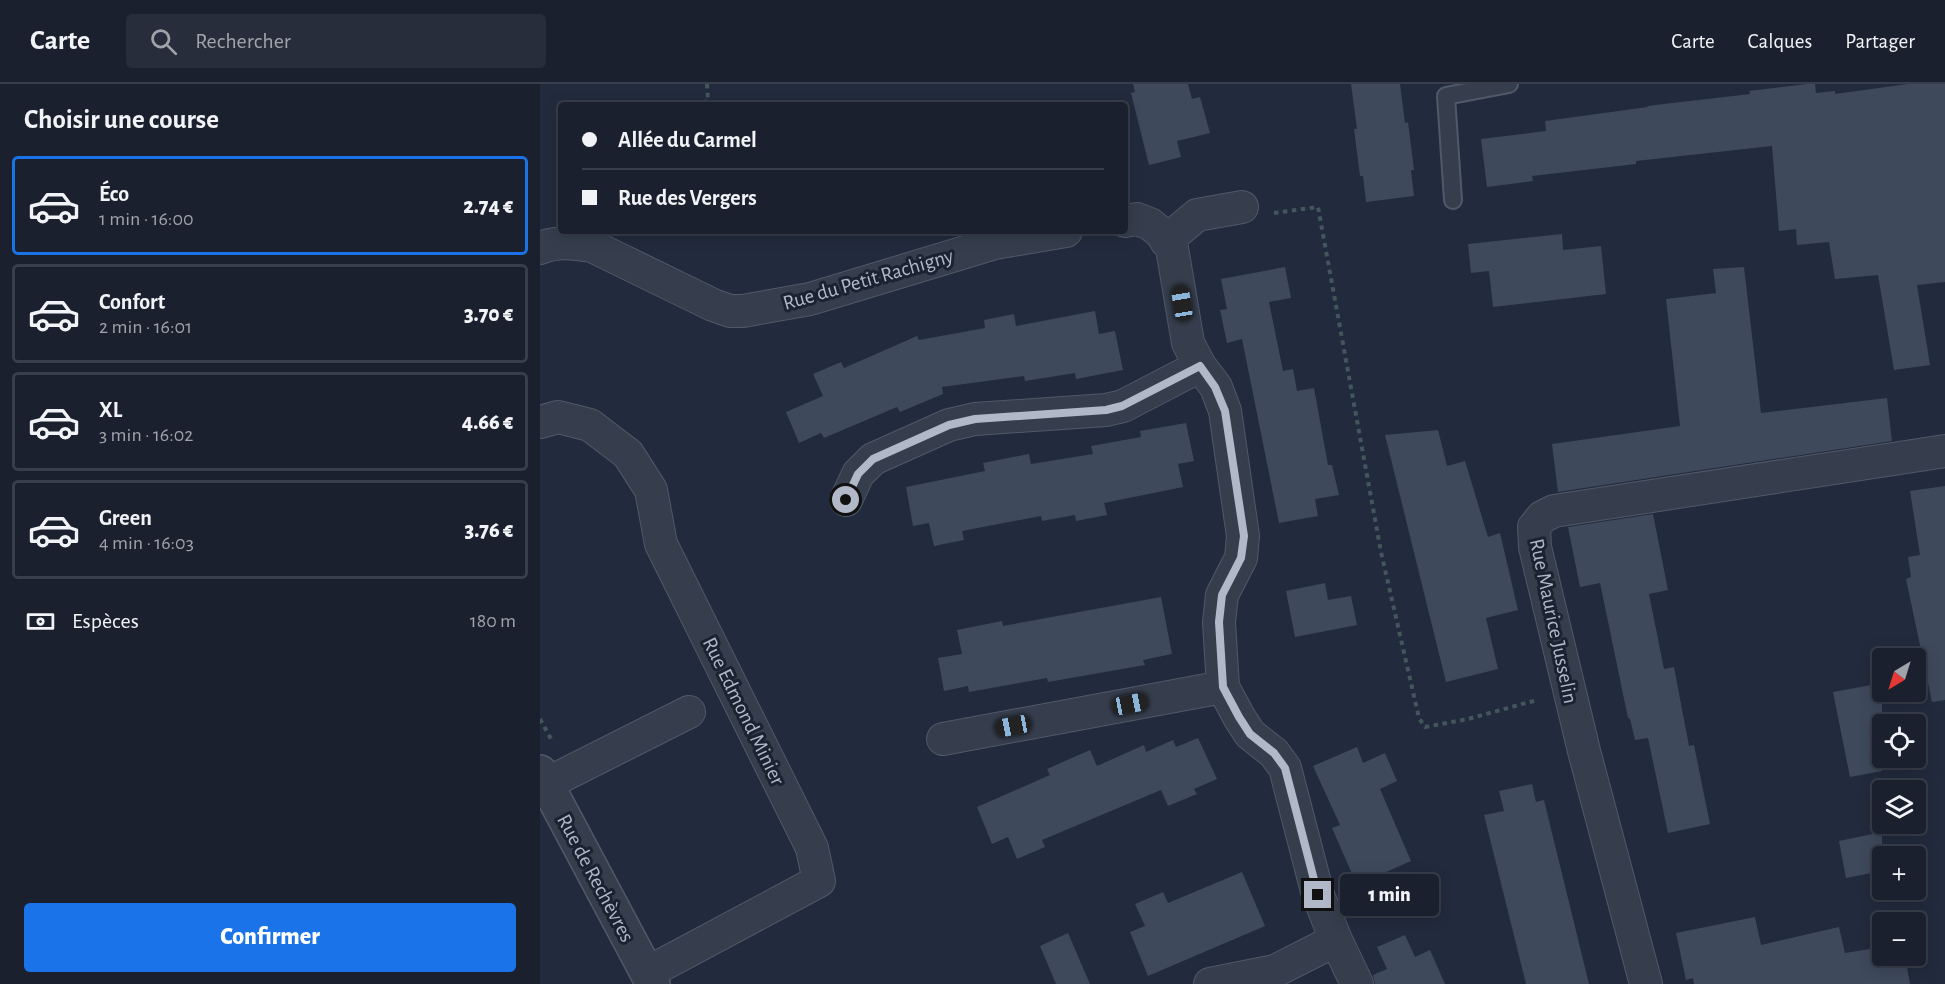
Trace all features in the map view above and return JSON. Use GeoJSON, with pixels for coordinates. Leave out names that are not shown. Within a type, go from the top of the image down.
{"type":"FeatureCollection","features":[{"type":"Feature","properties":{"kind":"street"},"geometry":{"type":"LineString","coordinates":[[1163,236],[1197,215],[1242,207]]}},
{"type":"Feature","properties":{"kind":"street"},"geometry":{"type":"LineString","coordinates":[[1128,220],[1137,219],[1150,224],[1172,248],[1188,343],[1200,366],[1215,387],[1225,411],[1244,536],[1241,558],[1222,595],[1219,622],[1223,687],[1250,734],[1274,753],[1285,768],[1318,895],[1357,984]]}},
{"type":"Feature","properties":{"kind":"street","name":"Rue du Petit Rachigny"},"geometry":{"type":"LineString","coordinates":[[540,248],[549,244],[570,242],[591,246],[712,305],[730,311],[743,311],[810,299],[995,243],[1048,234]]}},
{"type":"Feature","properties":{"kind":"street"},"geometry":{"type":"LineString","coordinates":[[846,500],[858,474],[873,459],[949,425],[975,419],[1106,410],[1122,406],[1200,366]]}},
{"type":"Feature","properties":{"kind":"street","name":"Rue Edmond Minier"},"geometry":{"type":"LineString","coordinates":[[540,423],[558,417],[590,425],[628,454],[651,490],[661,544],[812,848],[819,881],[650,979]]}},
{"type":"Feature","properties":{"kind":"street","name":"Rue Maurice Jusselin"},"geometry":{"type":"LineString","coordinates":[[1646,984],[1569,692],[1535,547],[1534,527],[1542,517],[1554,512],[1945,450]]}},
{"type":"Feature","properties":{"kind":"street"},"geometry":{"type":"LineString","coordinates":[[943,738],[1223,687]]}},
{"type":"Feature","properties":{"kind":"street"},"geometry":{"type":"LineString","coordinates":[[543,778],[689,712]]}},
{"type":"Feature","properties":{"kind":"street","name":"Rue de Rechèvres"},"geometry":{"type":"LineString","coordinates":[[543,778],[650,979]]}},
{"type":"Feature","properties":{"kind":"street"},"geometry":{"type":"LineString","coordinates":[[1210,984],[1275,971],[1336,940]]}},
{"type":"Feature","properties":{"kind":"lane"},"geometry":{"type":"LineString","coordinates":[[1453,200],[1446,96],[1509,84]]}},
{"type":"Feature","properties":{"kind":"path"},"geometry":{"type":"LineString","coordinates":[[704,102],[708,101],[707,84]]}},
{"type":"Feature","properties":{"kind":"path"},"geometry":{"type":"LineString","coordinates":[[1242,207],[1253,215],[1318,207],[1381,552],[1419,718],[1425,727],[1468,719],[1569,692]]}},
{"type":"Feature","properties":{"kind":"building"},"geometry":{"type":"Polygon","coordinates":[[[1133,84],[1188,84],[1192,99],[1200,97],[1210,133],[1177,141],[1181,157],[1149,165],[1131,93],[1135,92],[1133,84]]]}},
{"type":"Feature","properties":{"kind":"building"},"geometry":{"type":"Polygon","coordinates":[[[1351,84],[1400,84],[1414,170],[1411,170],[1414,196],[1366,202],[1354,129],[1357,129],[1351,84]]]}},
{"type":"Feature","properties":{"kind":"building"},"geometry":{"type":"Polygon","coordinates":[[[1815,84],[1816,93],[1835,91],[1835,94],[1908,84],[1945,84],[1945,282],[1917,285],[1930,365],[1894,370],[1878,275],[1835,279],[1829,242],[1797,245],[1796,229],[1779,231],[1772,146],[1636,161],[1636,164],[1532,176],[1533,181],[1487,187],[1481,139],[1546,131],[1545,121],[1750,94],[1749,91],[1815,84]]]}},
{"type":"Feature","properties":{"kind":"building"},"geometry":{"type":"Polygon","coordinates":[[[1562,234],[1563,250],[1601,246],[1606,294],[1493,307],[1489,271],[1471,273],[1468,244],[1562,234]]]}},
{"type":"Feature","properties":{"kind":"building"},"geometry":{"type":"Polygon","coordinates":[[[1285,267],[1291,298],[1269,302],[1283,371],[1293,369],[1297,391],[1314,388],[1328,465],[1332,465],[1339,495],[1315,499],[1318,516],[1279,523],[1242,339],[1227,343],[1220,310],[1227,309],[1221,279],[1285,267]]]}},
{"type":"Feature","properties":{"kind":"building"},"geometry":{"type":"Polygon","coordinates":[[[1744,267],[1761,413],[1887,398],[1892,441],[1558,492],[1552,444],[1680,426],[1666,299],[1716,293],[1713,269],[1744,267]]]}},
{"type":"Feature","properties":{"kind":"building"},"geometry":{"type":"Polygon","coordinates":[[[1095,311],[1099,334],[1115,331],[1123,370],[1076,379],[1075,373],[1025,381],[1024,376],[942,387],[943,394],[900,412],[897,407],[824,438],[821,433],[799,443],[786,412],[823,396],[813,374],[841,362],[844,368],[917,336],[919,340],[985,328],[984,320],[1014,314],[1016,326],[1095,311]]]}},
{"type":"Feature","properties":{"kind":"building"},"geometry":{"type":"Polygon","coordinates":[[[1186,423],[1194,461],[1178,464],[1183,487],[1104,503],[1107,515],[1076,521],[1075,515],[1042,521],[1041,516],[962,531],[964,540],[934,546],[929,523],[913,526],[906,487],[985,471],[983,463],[1029,454],[1031,464],[1093,454],[1091,446],[1141,437],[1140,431],[1186,423]]]}},
{"type":"Feature","properties":{"kind":"building"},"geometry":{"type":"Polygon","coordinates":[[[1438,430],[1447,466],[1465,461],[1488,537],[1500,533],[1518,610],[1486,618],[1498,669],[1446,682],[1385,435],[1438,430]]]}},
{"type":"Feature","properties":{"kind":"building"},"geometry":{"type":"Polygon","coordinates":[[[1945,486],[1945,700],[1932,702],[1926,674],[1926,648],[1921,648],[1906,579],[1911,577],[1908,557],[1920,555],[1910,491],[1945,486]]]}},
{"type":"Feature","properties":{"kind":"building"},"geometry":{"type":"Polygon","coordinates":[[[1653,514],[1668,590],[1649,594],[1664,669],[1674,667],[1689,746],[1694,745],[1710,824],[1668,833],[1648,738],[1635,740],[1628,718],[1600,583],[1580,587],[1568,527],[1653,514]]]}},
{"type":"Feature","properties":{"kind":"building"},"geometry":{"type":"Polygon","coordinates":[[[1325,583],[1328,600],[1351,596],[1357,625],[1295,637],[1286,591],[1325,583]]]}},
{"type":"Feature","properties":{"kind":"building"},"geometry":{"type":"Polygon","coordinates":[[[1161,597],[1172,654],[1143,660],[1145,665],[1048,682],[1047,678],[969,692],[968,686],[944,691],[938,658],[962,654],[957,630],[1002,621],[1003,626],[1161,597]]]}},
{"type":"Feature","properties":{"kind":"building"},"geometry":{"type":"Polygon","coordinates":[[[1872,685],[1872,702],[1882,702],[1882,714],[1872,714],[1872,768],[1882,768],[1882,771],[1850,777],[1833,692],[1872,685]]]}},
{"type":"Feature","properties":{"kind":"building"},"geometry":{"type":"Polygon","coordinates":[[[1198,738],[1217,779],[1194,789],[1197,794],[1168,806],[1161,790],[1042,840],[1045,847],[1017,859],[1008,837],[992,844],[977,807],[1050,775],[1047,769],[1090,750],[1097,766],[1144,745],[1146,752],[1173,740],[1176,747],[1198,738]]]}},
{"type":"Feature","properties":{"kind":"building"},"geometry":{"type":"Polygon","coordinates":[[[1357,747],[1363,763],[1385,753],[1397,781],[1380,789],[1411,861],[1357,885],[1332,828],[1340,825],[1313,766],[1357,747]]]}},
{"type":"Feature","properties":{"kind":"building"},"geometry":{"type":"Polygon","coordinates":[[[1532,784],[1536,802],[1544,800],[1589,984],[1526,984],[1484,815],[1504,811],[1499,791],[1532,784]]]}},
{"type":"Feature","properties":{"kind":"building"},"geometry":{"type":"Polygon","coordinates":[[[1882,834],[1882,846],[1872,846],[1872,873],[1846,878],[1839,841],[1882,834]]]}},
{"type":"Feature","properties":{"kind":"building"},"geometry":{"type":"Polygon","coordinates":[[[1242,872],[1265,926],[1148,976],[1130,932],[1145,926],[1135,904],[1163,892],[1168,903],[1242,872]]]}},
{"type":"Feature","properties":{"kind":"building"},"geometry":{"type":"Polygon","coordinates":[[[1755,917],[1761,945],[1839,927],[1845,953],[1872,949],[1872,966],[1907,966],[1910,984],[1694,984],[1693,978],[1686,980],[1676,933],[1755,917]]]}},
{"type":"Feature","properties":{"kind":"building"},"geometry":{"type":"Polygon","coordinates":[[[1068,933],[1090,984],[1056,984],[1040,946],[1068,933]]]}},
{"type":"Feature","properties":{"kind":"building"},"geometry":{"type":"Polygon","coordinates":[[[1405,935],[1415,957],[1430,950],[1445,984],[1375,984],[1373,975],[1387,969],[1377,947],[1405,935]]]}},
{"type":"Feature","properties":{"kind":"route"},"geometry":{"type":"LineString","coordinates":[[846,500],[858,474],[873,459],[949,425],[975,419],[1106,410],[1122,406],[1200,366],[1215,387],[1225,411],[1244,536],[1241,558],[1222,595],[1219,622],[1223,687],[1250,734],[1274,753],[1285,768],[1318,895]]}}]}
